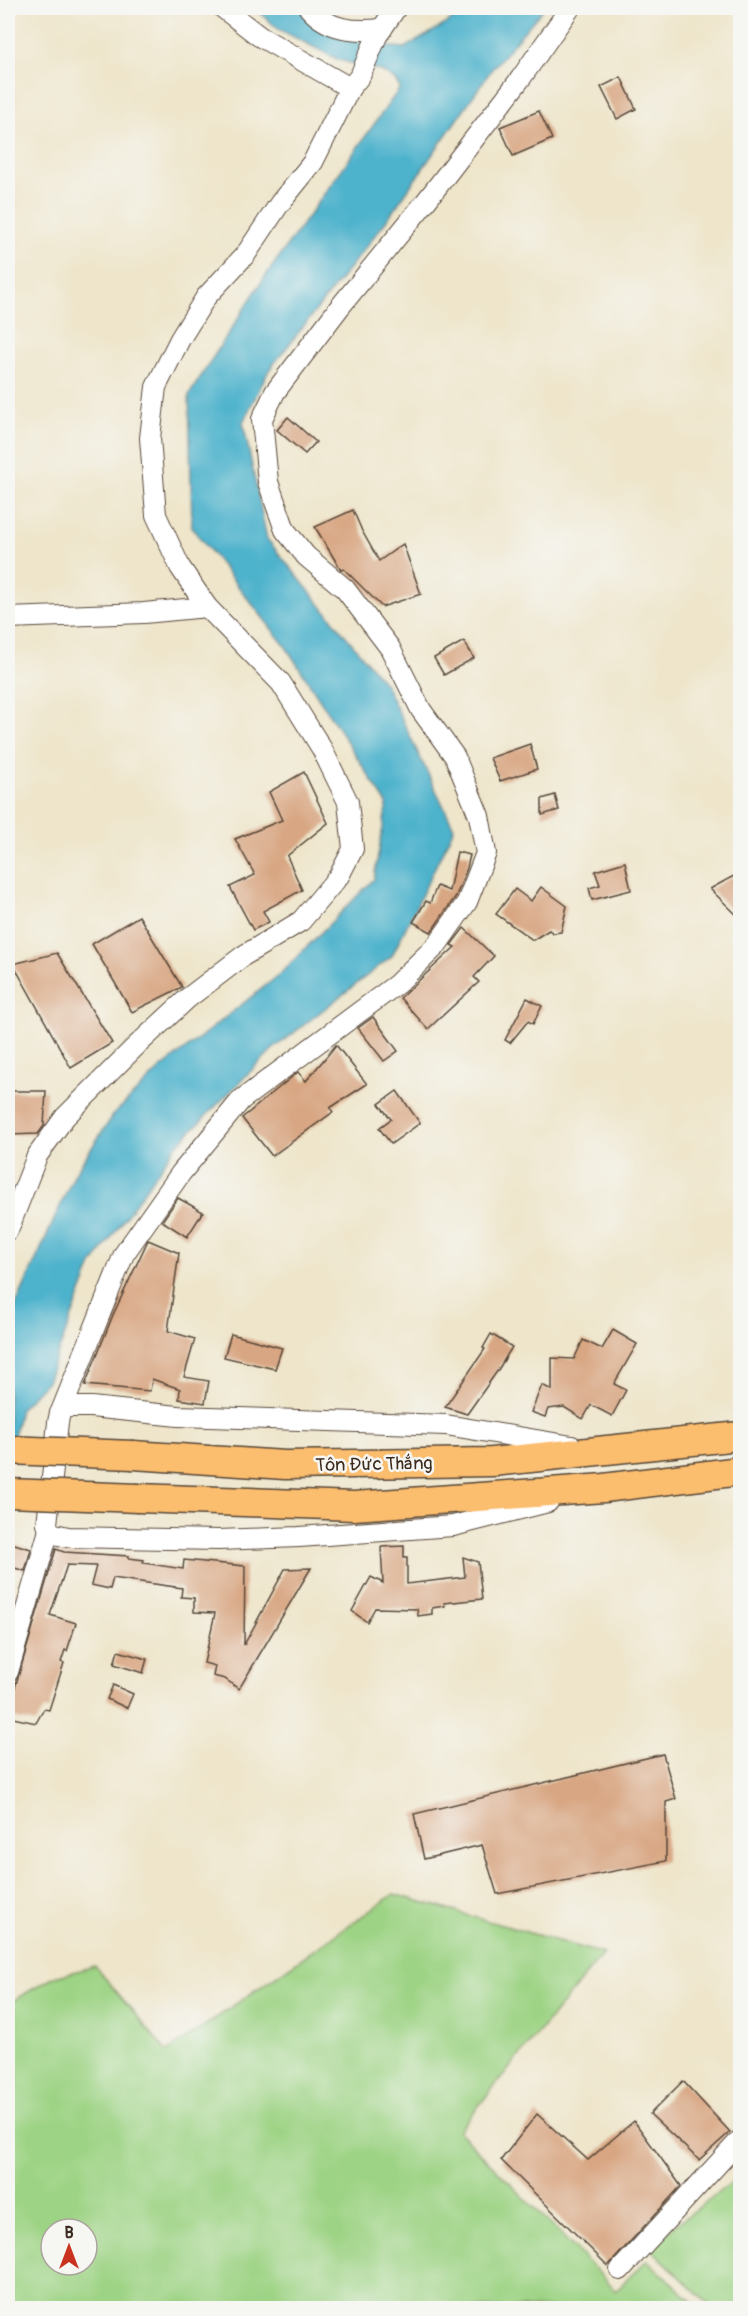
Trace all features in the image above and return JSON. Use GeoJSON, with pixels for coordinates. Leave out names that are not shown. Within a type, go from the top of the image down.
{"type":"FeatureCollection","features":[{"type":"Feature","properties":{"kind":"highway","name":"Tôn Đức Thắng"},"geometry":{"type":"LineString","coordinates":[[8,1450],[133,1455],[285,1466],[492,1462],[741,1436]]}},
{"type":"Feature","properties":{"kind":"highway","name":"Tôn Đức Thắng"},"geometry":{"type":"LineString","coordinates":[[8,1493],[354,1506],[604,1488],[741,1471]]}},
{"type":"Feature","properties":{"kind":"street"},"geometry":{"type":"LineString","coordinates":[[223,8],[260,36],[355,82]]}},
{"type":"Feature","properties":{"kind":"street"},"geometry":{"type":"LineString","coordinates":[[309,8],[338,28],[360,32],[379,32]]}},
{"type":"Feature","properties":{"kind":"street"},"geometry":{"type":"LineString","coordinates":[[8,1230],[37,1156],[65,1117],[188,998],[243,956],[301,921],[339,876],[353,849],[348,802],[321,749],[281,682],[207,607],[180,567],[156,515],[150,438],[156,387],[180,339],[206,297],[246,254],[280,203],[313,162],[379,32],[396,8]]}},
{"type":"Feature","properties":{"kind":"street"},"geometry":{"type":"LineString","coordinates":[[8,1672],[48,1530],[57,1433],[62,1409],[124,1254],[181,1173],[241,1100],[397,984],[436,946],[467,902],[486,853],[479,816],[455,757],[421,710],[390,648],[345,589],[306,556],[285,530],[268,482],[262,419],[275,392],[521,78],[570,8]]}},
{"type":"Feature","properties":{"kind":"street"},"geometry":{"type":"LineString","coordinates":[[8,618],[207,607]]}},
{"type":"Feature","properties":{"kind":"street"},"geometry":{"type":"LineString","coordinates":[[62,1409],[91,1407],[178,1416],[446,1425],[602,1451]]}},
{"type":"Feature","properties":{"kind":"street"},"geometry":{"type":"LineString","coordinates":[[48,1530],[55,1535],[68,1537],[219,1540],[453,1526],[604,1488]]}},
{"type":"Feature","properties":{"kind":"street"},"geometry":{"type":"LineString","coordinates":[[620,2270],[741,2140]]}},
{"type":"Feature","properties":{"kind":"green space"},"geometry":{"type":"Polygon","coordinates":[[[394,1894],[603,1954],[458,2131],[616,2290],[647,2260],[699,2308],[8,2308],[8,2004],[51,1978],[95,1966],[167,2052],[394,1894]]]}},
{"type":"Feature","properties":{"kind":"green space"},"geometry":{"type":"Polygon","coordinates":[[[740,2176],[740,2308],[713,2308],[648,2246],[740,2176]]]}},
{"type":"Feature","properties":{"kind":"water"},"geometry":{"type":"Polygon","coordinates":[[[255,8],[300,8],[345,39],[372,45],[405,48],[449,22],[464,8],[544,8],[492,69],[384,224],[269,370],[243,422],[267,539],[385,684],[454,828],[392,956],[272,1050],[175,1147],[92,1265],[47,1381],[20,1409],[8,1464],[8,1322],[75,1173],[114,1114],[160,1069],[279,975],[374,879],[387,804],[286,647],[192,528],[189,395],[264,278],[400,88],[395,80],[381,71],[339,60],[278,29],[255,8]]]}},
{"type":"Feature","properties":{"kind":"building"},"geometry":{"type":"Polygon","coordinates":[[[621,77],[636,109],[617,119],[601,87],[621,77]]]}},
{"type":"Feature","properties":{"kind":"building"},"geometry":{"type":"Polygon","coordinates":[[[539,111],[552,139],[513,156],[500,127],[539,111]]]}},
{"type":"Feature","properties":{"kind":"building"},"geometry":{"type":"Polygon","coordinates":[[[288,417],[316,442],[305,454],[277,430],[288,417]]]}},
{"type":"Feature","properties":{"kind":"building"},"geometry":{"type":"Polygon","coordinates":[[[353,510],[379,561],[403,544],[421,594],[382,607],[344,569],[341,570],[315,527],[353,510]]]}},
{"type":"Feature","properties":{"kind":"building"},"geometry":{"type":"Polygon","coordinates":[[[464,641],[474,658],[444,675],[434,658],[464,641]]]}},
{"type":"Feature","properties":{"kind":"building"},"geometry":{"type":"Polygon","coordinates":[[[530,744],[537,769],[500,781],[490,758],[530,744]]]}},
{"type":"Feature","properties":{"kind":"building"},"geometry":{"type":"Polygon","coordinates":[[[304,772],[328,823],[287,856],[302,890],[263,911],[269,922],[253,930],[230,887],[255,875],[235,839],[282,820],[269,792],[304,772]]]}},
{"type":"Feature","properties":{"kind":"building"},"geometry":{"type":"Polygon","coordinates":[[[555,795],[559,810],[542,815],[542,799],[555,795]]]}},
{"type":"Feature","properties":{"kind":"building"},"geometry":{"type":"Polygon","coordinates":[[[457,852],[470,855],[467,868],[456,896],[431,932],[413,922],[426,901],[430,903],[437,886],[449,891],[457,852]]]}},
{"type":"Feature","properties":{"kind":"building"},"geometry":{"type":"Polygon","coordinates":[[[625,862],[631,890],[592,900],[589,888],[600,885],[595,871],[625,862]]]}},
{"type":"Feature","properties":{"kind":"building"},"geometry":{"type":"Polygon","coordinates":[[[741,872],[741,919],[710,889],[741,872]]]}},
{"type":"Feature","properties":{"kind":"building"},"geometry":{"type":"Polygon","coordinates":[[[541,887],[567,906],[561,932],[553,933],[549,930],[533,940],[496,914],[515,889],[531,901],[541,887]]]}},
{"type":"Feature","properties":{"kind":"building"},"geometry":{"type":"Polygon","coordinates":[[[139,916],[182,987],[132,1012],[92,944],[139,916]]]}},
{"type":"Feature","properties":{"kind":"building"},"geometry":{"type":"Polygon","coordinates":[[[464,928],[494,956],[474,977],[479,982],[428,1029],[400,998],[455,947],[451,945],[464,928]]]}},
{"type":"Feature","properties":{"kind":"building"},"geometry":{"type":"Polygon","coordinates":[[[57,953],[112,1043],[71,1068],[13,964],[57,953]]]}},
{"type":"Feature","properties":{"kind":"building"},"geometry":{"type":"Polygon","coordinates":[[[527,998],[542,1006],[533,1024],[528,1021],[510,1043],[505,1040],[527,998]]]}},
{"type":"Feature","properties":{"kind":"building"},"geometry":{"type":"Polygon","coordinates":[[[373,1017],[398,1051],[384,1061],[358,1028],[373,1017]]]}},
{"type":"Feature","properties":{"kind":"building"},"geometry":{"type":"Polygon","coordinates":[[[336,1045],[367,1084],[330,1108],[333,1112],[272,1156],[242,1118],[298,1072],[306,1081],[336,1045]]]}},
{"type":"Feature","properties":{"kind":"building"},"geometry":{"type":"Polygon","coordinates":[[[8,1091],[46,1091],[44,1126],[38,1134],[8,1135],[8,1091]]]}},
{"type":"Feature","properties":{"kind":"building"},"geometry":{"type":"Polygon","coordinates":[[[397,1091],[420,1123],[391,1144],[379,1128],[391,1119],[379,1104],[397,1091]]]}},
{"type":"Feature","properties":{"kind":"building"},"geometry":{"type":"Polygon","coordinates":[[[178,1198],[203,1212],[187,1237],[162,1221],[178,1198]]]}},
{"type":"Feature","properties":{"kind":"building"},"geometry":{"type":"Polygon","coordinates":[[[148,1240],[179,1253],[168,1331],[195,1339],[184,1377],[209,1381],[205,1403],[179,1399],[180,1389],[152,1379],[150,1391],[85,1385],[113,1315],[148,1240]]]}},
{"type":"Feature","properties":{"kind":"building"},"geometry":{"type":"Polygon","coordinates":[[[613,1330],[637,1344],[614,1384],[626,1390],[612,1416],[591,1405],[583,1419],[564,1407],[548,1409],[545,1417],[531,1412],[542,1385],[552,1390],[552,1358],[574,1359],[583,1340],[602,1349],[613,1330]]]}},
{"type":"Feature","properties":{"kind":"building"},"geometry":{"type":"Polygon","coordinates":[[[231,1334],[282,1348],[275,1369],[224,1357],[231,1334]]]}},
{"type":"Feature","properties":{"kind":"building"},"geometry":{"type":"Polygon","coordinates":[[[491,1334],[512,1347],[498,1370],[467,1414],[445,1407],[485,1349],[483,1348],[491,1334]]]}},
{"type":"Feature","properties":{"kind":"building"},"geometry":{"type":"Polygon","coordinates":[[[8,1542],[31,1549],[25,1571],[8,1566],[8,1542]]]}},
{"type":"Feature","properties":{"kind":"building"},"geometry":{"type":"Polygon","coordinates":[[[404,1546],[404,1558],[407,1558],[407,1584],[465,1577],[463,1557],[478,1562],[482,1599],[444,1603],[445,1606],[432,1608],[432,1614],[418,1616],[417,1609],[375,1608],[367,1622],[352,1611],[371,1577],[383,1583],[381,1547],[404,1546]]]}},
{"type":"Feature","properties":{"kind":"building"},"geometry":{"type":"Polygon","coordinates":[[[56,1549],[64,1552],[129,1556],[128,1558],[144,1560],[143,1563],[183,1569],[184,1560],[245,1566],[244,1645],[285,1569],[311,1568],[239,1689],[225,1679],[213,1676],[215,1666],[204,1663],[215,1613],[194,1612],[194,1598],[181,1597],[182,1588],[113,1578],[110,1589],[91,1585],[96,1566],[67,1565],[50,1615],[76,1623],[61,1662],[64,1663],[49,1710],[44,1709],[36,1723],[8,1717],[8,1711],[56,1549]]]}},
{"type":"Feature","properties":{"kind":"building"},"geometry":{"type":"Polygon","coordinates":[[[118,1651],[147,1659],[143,1673],[114,1664],[118,1651]]]}},
{"type":"Feature","properties":{"kind":"building"},"geometry":{"type":"Polygon","coordinates":[[[113,1685],[133,1694],[127,1708],[107,1699],[113,1685]]]}},
{"type":"Feature","properties":{"kind":"building"},"geometry":{"type":"Polygon","coordinates":[[[663,1754],[676,1799],[666,1802],[666,1861],[497,1894],[482,1845],[424,1859],[414,1814],[663,1754]]]}},
{"type":"Feature","properties":{"kind":"building"},"geometry":{"type":"Polygon","coordinates":[[[683,2081],[730,2132],[699,2160],[650,2114],[683,2081]]]}},
{"type":"Feature","properties":{"kind":"building"},"geometry":{"type":"Polygon","coordinates":[[[537,2114],[588,2160],[634,2121],[681,2186],[608,2266],[501,2160],[537,2114]]]}}]}
